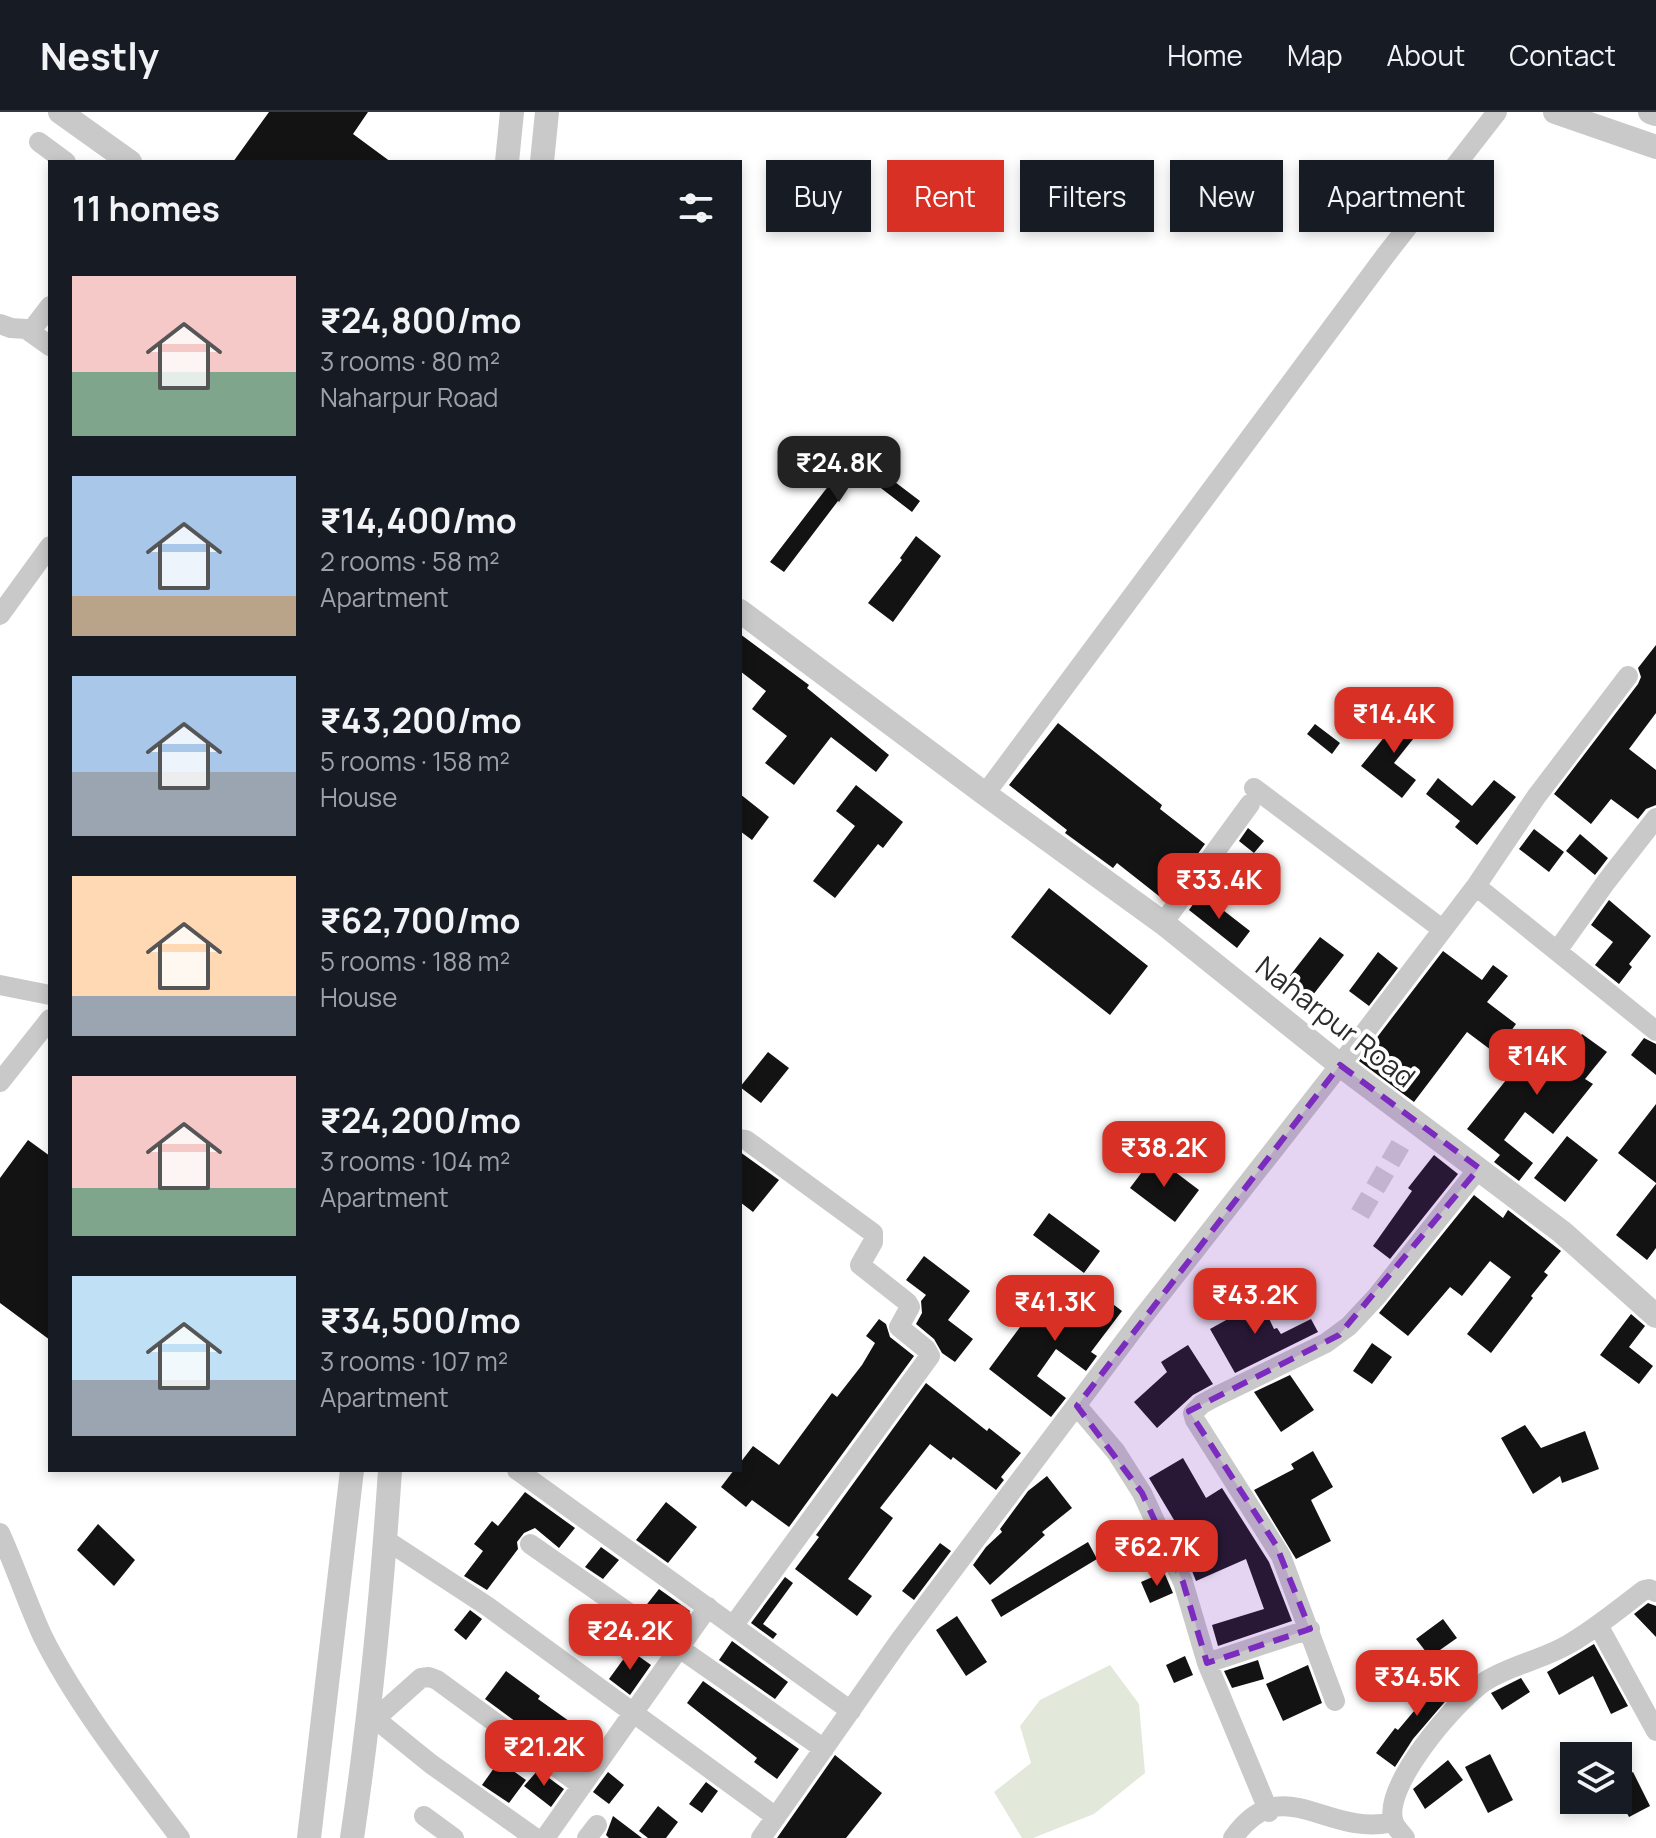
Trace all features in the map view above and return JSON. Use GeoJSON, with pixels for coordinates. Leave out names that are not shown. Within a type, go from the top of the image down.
{"type":"FeatureCollection","features":[{"type":"Feature","properties":{"kind":"street"},"geometry":{"type":"LineString","coordinates":[[60,112],[127,160]]}},
{"type":"Feature","properties":{"kind":"street"},"geometry":{"type":"LineString","coordinates":[[507,160],[512,112]]}},
{"type":"Feature","properties":{"kind":"street"},"geometry":{"type":"LineString","coordinates":[[542,160],[547,112]]}},
{"type":"Feature","properties":{"kind":"street"},"geometry":{"type":"LineString","coordinates":[[985,794],[1385,256],[1497,112]]}},
{"type":"Feature","properties":{"kind":"street"},"geometry":{"type":"LineString","coordinates":[[1555,112],[1656,147]]}},
{"type":"Feature","properties":{"kind":"street"},"geometry":{"type":"LineString","coordinates":[[39,142],[63,160]]}},
{"type":"Feature","properties":{"kind":"street"},"geometry":{"type":"LineString","coordinates":[[30,332],[48,309]]}},
{"type":"Feature","properties":{"kind":"street"},"geometry":{"type":"LineString","coordinates":[[0,324],[30,332],[48,345]]}},
{"type":"Feature","properties":{"kind":"street"},"geometry":{"type":"LineString","coordinates":[[0,615],[48,549]]}},
{"type":"Feature","properties":{"kind":"street","name":"Naharpur Road"},"geometry":{"type":"LineString","coordinates":[[742,612],[1163,923],[1340,1065],[1410,1129],[1479,1168],[1562,1232],[1656,1316]]}},
{"type":"Feature","properties":{"kind":"street"},"geometry":{"type":"LineString","coordinates":[[761,1838],[900,1640],[1142,1318],[1476,886],[1536,797],[1628,676]]}},
{"type":"Feature","properties":{"kind":"street"},"geometry":{"type":"LineString","coordinates":[[1163,923],[1252,796],[1442,929]]}},
{"type":"Feature","properties":{"kind":"street"},"geometry":{"type":"LineString","coordinates":[[1557,951],[1656,818]]}},
{"type":"Feature","properties":{"kind":"street"},"geometry":{"type":"LineString","coordinates":[[1476,886],[1656,1031]]}},
{"type":"Feature","properties":{"kind":"street"},"geometry":{"type":"LineString","coordinates":[[0,985],[48,995]]}},
{"type":"Feature","properties":{"kind":"street"},"geometry":{"type":"LineString","coordinates":[[0,1082],[48,1022]]}},
{"type":"Feature","properties":{"kind":"street"},"geometry":{"type":"LineString","coordinates":[[733,1626],[930,1356],[899,1327],[909,1311],[907,1302],[860,1265],[873,1242],[873,1233],[742,1139]]}},
{"type":"Feature","properties":{"kind":"street"},"geometry":{"type":"LineString","coordinates":[[1335,1701],[1276,1545],[1193,1413],[1215,1397],[1339,1335],[1371,1304],[1479,1168]]}},
{"type":"Feature","properties":{"kind":"street"},"geometry":{"type":"LineString","coordinates":[[1077,1406],[1116,1452],[1142,1493],[1183,1582],[1207,1663],[1269,1812]]}},
{"type":"Feature","properties":{"kind":"street"},"geometry":{"type":"LineString","coordinates":[[309,1838],[352,1472]]}},
{"type":"Feature","properties":{"kind":"street"},"geometry":{"type":"LineString","coordinates":[[352,1838],[371,1716],[390,1472]]}},
{"type":"Feature","properties":{"kind":"street"},"geometry":{"type":"LineString","coordinates":[[520,1472],[851,1711]]}},
{"type":"Feature","properties":{"kind":"street"},"geometry":{"type":"LineString","coordinates":[[0,1533],[43,1636],[63,1672],[123,1763],[180,1838]]}},
{"type":"Feature","properties":{"kind":"street"},"geometry":{"type":"LineString","coordinates":[[386,1540],[487,1606],[776,1817]]}},
{"type":"Feature","properties":{"kind":"street"},"geometry":{"type":"LineString","coordinates":[[530,1544],[824,1749]]}},
{"type":"Feature","properties":{"kind":"street"},"geometry":{"type":"LineString","coordinates":[[1233,1838],[1242,1826],[1256,1816],[1269,1812],[1283,1814],[1318,1830],[1343,1837],[1363,1837],[1399,1830],[1393,1801],[1405,1776],[1431,1738],[1469,1694],[1504,1671],[1568,1644],[1644,1590],[1656,1592]]}},
{"type":"Feature","properties":{"kind":"street"},"geometry":{"type":"LineString","coordinates":[[545,1838],[708,1607]]}},
{"type":"Feature","properties":{"kind":"street"},"geometry":{"type":"LineString","coordinates":[[1598,1625],[1656,1731]]}},
{"type":"Feature","properties":{"kind":"street"},"geometry":{"type":"LineString","coordinates":[[1207,1663],[1310,1629]]}},
{"type":"Feature","properties":{"kind":"street"},"geometry":{"type":"LineString","coordinates":[[371,1716],[421,1678],[429,1677],[582,1786]]}},
{"type":"Feature","properties":{"kind":"street"},"geometry":{"type":"LineString","coordinates":[[371,1716],[431,1764],[535,1838]]}},
{"type":"Feature","properties":{"kind":"street"},"geometry":{"type":"LineString","coordinates":[[424,1816],[454,1838]]}},
{"type":"Feature","properties":{"kind":"highlighted area"},"geometry":{"type":"Polygon","coordinates":[[[1340,1065],[1479,1168],[1339,1335],[1189,1411],[1276,1545],[1310,1629],[1207,1663],[1183,1582],[1142,1493],[1077,1406],[1340,1065]]]}},
{"type":"Feature","properties":{"kind":"green space"},"geometry":{"type":"Polygon","coordinates":[[[1110,1665],[1139,1704],[1145,1773],[1094,1814],[1033,1838],[1022,1838],[994,1792],[1031,1763],[1020,1726],[1040,1700],[1110,1665]]]}},
{"type":"Feature","properties":{"kind":"building"},"geometry":{"type":"Polygon","coordinates":[[[269,112],[368,112],[353,134],[388,160],[234,160],[269,112]]]}},
{"type":"Feature","properties":{"kind":"building"},"geometry":{"type":"Polygon","coordinates":[[[859,446],[871,454],[866,460],[920,501],[912,512],[860,472],[784,572],[770,562],[859,446]]]}},
{"type":"Feature","properties":{"kind":"building"},"geometry":{"type":"Polygon","coordinates":[[[916,536],[941,556],[893,622],[868,603],[902,560],[900,558],[916,536]]]}},
{"type":"Feature","properties":{"kind":"building"},"geometry":{"type":"Polygon","coordinates":[[[742,635],[809,685],[807,688],[889,755],[876,772],[831,737],[794,785],[765,763],[787,736],[752,709],[766,691],[742,673],[742,635]]]}},
{"type":"Feature","properties":{"kind":"building"},"geometry":{"type":"Polygon","coordinates":[[[1656,645],[1656,713],[1629,749],[1656,770],[1656,805],[1646,809],[1638,819],[1611,799],[1591,824],[1554,794],[1638,684],[1641,677],[1638,668],[1656,645]]]}},
{"type":"Feature","properties":{"kind":"building"},"geometry":{"type":"Polygon","coordinates":[[[1407,709],[1425,724],[1394,763],[1416,780],[1402,798],[1361,766],[1407,709]]]}},
{"type":"Feature","properties":{"kind":"building"},"geometry":{"type":"Polygon","coordinates":[[[1058,723],[1162,805],[1160,809],[1205,844],[1164,900],[1117,863],[1113,868],[1065,833],[1067,830],[1009,785],[1058,723]]]}},
{"type":"Feature","properties":{"kind":"building"},"geometry":{"type":"Polygon","coordinates":[[[1315,724],[1340,743],[1332,754],[1307,734],[1315,724]]]}},
{"type":"Feature","properties":{"kind":"building"},"geometry":{"type":"Polygon","coordinates":[[[1438,778],[1472,806],[1494,780],[1516,797],[1477,845],[1455,827],[1460,821],[1426,794],[1438,778]]]}},
{"type":"Feature","properties":{"kind":"building"},"geometry":{"type":"Polygon","coordinates":[[[856,785],[903,822],[883,848],[878,844],[835,898],[813,881],[855,826],[836,811],[856,785]]]}},
{"type":"Feature","properties":{"kind":"building"},"geometry":{"type":"Polygon","coordinates":[[[742,796],[769,817],[752,840],[742,832],[742,796]]]}},
{"type":"Feature","properties":{"kind":"building"},"geometry":{"type":"Polygon","coordinates":[[[1248,828],[1264,841],[1254,853],[1239,841],[1248,828]]]}},
{"type":"Feature","properties":{"kind":"building"},"geometry":{"type":"Polygon","coordinates":[[[1534,829],[1564,852],[1549,872],[1519,849],[1534,829]]]}},
{"type":"Feature","properties":{"kind":"building"},"geometry":{"type":"Polygon","coordinates":[[[1580,834],[1608,858],[1595,875],[1566,851],[1580,834]]]}},
{"type":"Feature","properties":{"kind":"building"},"geometry":{"type":"Polygon","coordinates":[[[1049,888],[1148,966],[1110,1015],[1011,937],[1049,888]]]}},
{"type":"Feature","properties":{"kind":"building"},"geometry":{"type":"Polygon","coordinates":[[[1201,893],[1250,931],[1237,948],[1189,910],[1201,893]]]}},
{"type":"Feature","properties":{"kind":"building"},"geometry":{"type":"Polygon","coordinates":[[[1609,900],[1651,936],[1629,964],[1632,967],[1619,984],[1595,965],[1613,942],[1591,925],[1609,900]]]}},
{"type":"Feature","properties":{"kind":"building"},"geometry":{"type":"Polygon","coordinates":[[[1320,937],[1344,955],[1309,1000],[1285,982],[1320,937]]]}},
{"type":"Feature","properties":{"kind":"building"},"geometry":{"type":"Polygon","coordinates":[[[1443,951],[1482,980],[1493,965],[1508,976],[1487,1002],[1516,1024],[1495,1053],[1467,1032],[1414,1102],[1359,1061],[1443,951]]]}},
{"type":"Feature","properties":{"kind":"building"},"geometry":{"type":"Polygon","coordinates":[[[1378,952],[1398,968],[1369,1006],[1349,991],[1378,952]]]}},
{"type":"Feature","properties":{"kind":"building"},"geometry":{"type":"Polygon","coordinates":[[[1582,1034],[1607,1052],[1585,1079],[1593,1084],[1553,1134],[1525,1112],[1504,1140],[1533,1163],[1519,1181],[1494,1162],[1500,1155],[1467,1129],[1542,1035],[1566,1054],[1582,1034]]]}},
{"type":"Feature","properties":{"kind":"building"},"geometry":{"type":"Polygon","coordinates":[[[1644,1038],[1656,1044],[1656,1075],[1631,1055],[1644,1038]]]}},
{"type":"Feature","properties":{"kind":"building"},"geometry":{"type":"Polygon","coordinates":[[[768,1052],[789,1068],[761,1103],[742,1089],[768,1052]]]}},
{"type":"Feature","properties":{"kind":"building"},"geometry":{"type":"Polygon","coordinates":[[[1656,1104],[1656,1183],[1618,1153],[1656,1104]]]}},
{"type":"Feature","properties":{"kind":"building"},"geometry":{"type":"Polygon","coordinates":[[[1567,1136],[1598,1160],[1565,1202],[1534,1178],[1567,1136]]]}},
{"type":"Feature","properties":{"kind":"building"},"geometry":{"type":"Polygon","coordinates":[[[28,1140],[48,1155],[48,1339],[0,1303],[0,1178],[28,1140]]]}},
{"type":"Feature","properties":{"kind":"building"},"geometry":{"type":"Polygon","coordinates":[[[742,1153],[779,1180],[753,1212],[742,1204],[742,1153]]]}},
{"type":"Feature","properties":{"kind":"building"},"geometry":{"type":"Polygon","coordinates":[[[1434,1155],[1458,1174],[1390,1259],[1373,1246],[1412,1191],[1408,1188],[1434,1155]]]}},
{"type":"Feature","properties":{"kind":"building"},"geometry":{"type":"Polygon","coordinates":[[[1154,1156],[1199,1190],[1175,1222],[1130,1188],[1154,1156]]]}},
{"type":"Feature","properties":{"kind":"building"},"geometry":{"type":"Polygon","coordinates":[[[1656,1184],[1656,1248],[1647,1260],[1616,1235],[1656,1184]]]}},
{"type":"Feature","properties":{"kind":"building"},"geometry":{"type":"Polygon","coordinates":[[[1474,1195],[1503,1218],[1508,1210],[1561,1251],[1544,1272],[1548,1275],[1531,1296],[1533,1298],[1491,1353],[1467,1334],[1511,1277],[1490,1261],[1462,1296],[1450,1287],[1408,1336],[1379,1313],[1474,1195]]]}},
{"type":"Feature","properties":{"kind":"building"},"geometry":{"type":"Polygon","coordinates":[[[1049,1213],[1100,1251],[1084,1273],[1033,1235],[1049,1213]]]}},
{"type":"Feature","properties":{"kind":"building"},"geometry":{"type":"Polygon","coordinates":[[[924,1256],[970,1291],[948,1320],[973,1339],[955,1362],[942,1353],[934,1339],[916,1324],[922,1313],[921,1301],[926,1295],[906,1280],[924,1256]]]}},
{"type":"Feature","properties":{"kind":"building"},"geometry":{"type":"Polygon","coordinates":[[[1081,1280],[1122,1311],[1091,1352],[1097,1356],[1086,1371],[1056,1349],[1037,1376],[1066,1398],[1051,1417],[989,1369],[1040,1300],[1057,1312],[1081,1280]]]}},
{"type":"Feature","properties":{"kind":"building"},"geometry":{"type":"Polygon","coordinates":[[[1260,1300],[1274,1329],[1277,1328],[1281,1334],[1311,1319],[1318,1332],[1235,1373],[1210,1329],[1228,1319],[1226,1316],[1260,1300]]]}},
{"type":"Feature","properties":{"kind":"building"},"geometry":{"type":"Polygon","coordinates":[[[1631,1314],[1645,1326],[1629,1347],[1653,1366],[1639,1384],[1600,1355],[1631,1314]]]}},
{"type":"Feature","properties":{"kind":"building"},"geometry":{"type":"Polygon","coordinates":[[[879,1319],[886,1324],[890,1337],[914,1356],[789,1527],[752,1500],[746,1507],[721,1487],[732,1472],[742,1472],[742,1460],[753,1446],[779,1465],[832,1393],[837,1397],[862,1365],[875,1343],[866,1336],[879,1319]]]}},
{"type":"Feature","properties":{"kind":"building"},"geometry":{"type":"Polygon","coordinates":[[[1372,1343],[1392,1357],[1372,1384],[1353,1371],[1372,1343]]]}},
{"type":"Feature","properties":{"kind":"building"},"geometry":{"type":"Polygon","coordinates":[[[1188,1345],[1213,1384],[1193,1395],[1157,1428],[1134,1402],[1167,1372],[1161,1362],[1188,1345]]]}},
{"type":"Feature","properties":{"kind":"building"},"geometry":{"type":"Polygon","coordinates":[[[1290,1375],[1314,1410],[1281,1432],[1254,1392],[1290,1375]]]}},
{"type":"Feature","properties":{"kind":"building"},"geometry":{"type":"Polygon","coordinates":[[[926,1383],[987,1431],[989,1428],[1021,1453],[1001,1477],[1004,1480],[996,1490],[953,1457],[951,1460],[930,1444],[880,1508],[893,1518],[848,1579],[872,1596],[857,1616],[795,1569],[819,1537],[816,1535],[926,1383]]]}},
{"type":"Feature","properties":{"kind":"building"},"geometry":{"type":"Polygon","coordinates":[[[1525,1425],[1541,1448],[1585,1431],[1599,1469],[1562,1483],[1560,1476],[1533,1494],[1501,1438],[1525,1425]]]}},
{"type":"Feature","properties":{"kind":"building"},"geometry":{"type":"Polygon","coordinates":[[[1313,1451],[1333,1487],[1311,1500],[1331,1541],[1296,1559],[1254,1490],[1294,1469],[1291,1464],[1313,1451]]]}},
{"type":"Feature","properties":{"kind":"building"},"geometry":{"type":"Polygon","coordinates":[[[1183,1458],[1206,1498],[1222,1488],[1269,1562],[1292,1621],[1218,1646],[1212,1625],[1264,1609],[1246,1559],[1196,1581],[1188,1561],[1193,1559],[1149,1478],[1183,1458]]]}},
{"type":"Feature","properties":{"kind":"building"},"geometry":{"type":"Polygon","coordinates":[[[1047,1476],[1072,1508],[1042,1532],[1045,1535],[990,1585],[973,1565],[1002,1532],[1000,1529],[1028,1491],[1047,1476]]]}},
{"type":"Feature","properties":{"kind":"building"},"geometry":{"type":"Polygon","coordinates":[[[525,1492],[575,1528],[559,1548],[535,1528],[524,1533],[517,1542],[518,1549],[487,1590],[464,1576],[483,1551],[474,1544],[492,1521],[498,1526],[525,1492]]]}},
{"type":"Feature","properties":{"kind":"building"},"geometry":{"type":"Polygon","coordinates":[[[666,1502],[697,1527],[668,1563],[636,1540],[666,1502]]]}},
{"type":"Feature","properties":{"kind":"building"},"geometry":{"type":"Polygon","coordinates":[[[98,1524],[135,1560],[114,1586],[77,1550],[98,1524]]]}},
{"type":"Feature","properties":{"kind":"building"},"geometry":{"type":"Polygon","coordinates":[[[1088,1542],[1097,1559],[1001,1617],[991,1600],[1088,1542]]]}},
{"type":"Feature","properties":{"kind":"building"},"geometry":{"type":"Polygon","coordinates":[[[940,1543],[951,1551],[914,1600],[902,1591],[940,1543]]]}},
{"type":"Feature","properties":{"kind":"building"},"geometry":{"type":"Polygon","coordinates":[[[601,1547],[619,1560],[603,1579],[585,1567],[601,1547]]]}},
{"type":"Feature","properties":{"kind":"building"},"geometry":{"type":"Polygon","coordinates":[[[1164,1572],[1173,1593],[1150,1603],[1141,1582],[1164,1572]]]}},
{"type":"Feature","properties":{"kind":"building"},"geometry":{"type":"Polygon","coordinates":[[[785,1577],[793,1583],[763,1624],[777,1634],[773,1639],[751,1623],[785,1577]]]}},
{"type":"Feature","properties":{"kind":"building"},"geometry":{"type":"Polygon","coordinates":[[[659,1589],[690,1611],[676,1630],[644,1608],[659,1589]]]}},
{"type":"Feature","properties":{"kind":"building"},"geometry":{"type":"Polygon","coordinates":[[[1648,1603],[1656,1606],[1656,1637],[1634,1614],[1648,1603]]]}},
{"type":"Feature","properties":{"kind":"building"},"geometry":{"type":"Polygon","coordinates":[[[470,1610],[482,1619],[466,1640],[454,1630],[470,1610]]]}},
{"type":"Feature","properties":{"kind":"building"},"geometry":{"type":"Polygon","coordinates":[[[957,1616],[987,1662],[966,1676],[936,1630],[957,1616]]]}},
{"type":"Feature","properties":{"kind":"building"},"geometry":{"type":"Polygon","coordinates":[[[1443,1619],[1457,1638],[1430,1657],[1416,1639],[1443,1619]]]}},
{"type":"Feature","properties":{"kind":"building"},"geometry":{"type":"Polygon","coordinates":[[[732,1641],[788,1682],[775,1699],[719,1660],[732,1641]]]}},
{"type":"Feature","properties":{"kind":"building"},"geometry":{"type":"Polygon","coordinates":[[[1594,1644],[1628,1706],[1611,1714],[1593,1676],[1559,1695],[1547,1672],[1594,1644]]]}},
{"type":"Feature","properties":{"kind":"building"},"geometry":{"type":"Polygon","coordinates":[[[630,1650],[651,1665],[630,1695],[609,1679],[630,1650]]]}},
{"type":"Feature","properties":{"kind":"building"},"geometry":{"type":"Polygon","coordinates":[[[1185,1656],[1193,1675],[1174,1683],[1166,1665],[1185,1656]]]}},
{"type":"Feature","properties":{"kind":"building"},"geometry":{"type":"Polygon","coordinates":[[[1258,1660],[1264,1679],[1232,1688],[1224,1671],[1258,1660]]]}},
{"type":"Feature","properties":{"kind":"building"},"geometry":{"type":"Polygon","coordinates":[[[1308,1665],[1322,1703],[1283,1721],[1266,1684],[1308,1665]]]}},
{"type":"Feature","properties":{"kind":"building"},"geometry":{"type":"Polygon","coordinates":[[[1436,1670],[1455,1690],[1413,1739],[1395,1767],[1376,1753],[1395,1728],[1398,1730],[1425,1698],[1416,1688],[1436,1670]]]}},
{"type":"Feature","properties":{"kind":"building"},"geometry":{"type":"Polygon","coordinates":[[[506,1671],[569,1721],[550,1747],[485,1699],[506,1671]]]}},
{"type":"Feature","properties":{"kind":"building"},"geometry":{"type":"Polygon","coordinates":[[[1521,1678],[1530,1692],[1502,1710],[1491,1693],[1521,1678]]]}},
{"type":"Feature","properties":{"kind":"building"},"geometry":{"type":"Polygon","coordinates":[[[703,1681],[799,1749],[777,1779],[754,1762],[757,1758],[687,1703],[703,1681]]]}},
{"type":"Feature","properties":{"kind":"building"},"geometry":{"type":"Polygon","coordinates":[[[1490,1754],[1513,1800],[1488,1813],[1465,1767],[1490,1754]]]}},
{"type":"Feature","properties":{"kind":"building"},"geometry":{"type":"Polygon","coordinates":[[[835,1755],[882,1793],[846,1838],[777,1838],[835,1755]]]}},
{"type":"Feature","properties":{"kind":"building"},"geometry":{"type":"Polygon","coordinates":[[[1448,1760],[1463,1780],[1425,1809],[1413,1789],[1448,1760]]]}},
{"type":"Feature","properties":{"kind":"building"},"geometry":{"type":"Polygon","coordinates":[[[499,1761],[526,1780],[509,1803],[482,1785],[499,1761]]]}},
{"type":"Feature","properties":{"kind":"building"},"geometry":{"type":"Polygon","coordinates":[[[538,1770],[564,1789],[551,1807],[524,1786],[538,1770]]]}},
{"type":"Feature","properties":{"kind":"building"},"geometry":{"type":"Polygon","coordinates":[[[608,1772],[624,1785],[609,1804],[593,1792],[608,1772]]]}},
{"type":"Feature","properties":{"kind":"building"},"geometry":{"type":"Polygon","coordinates":[[[1632,1773],[1650,1806],[1629,1817],[1627,1814],[1632,1814],[1632,1773]]]}},
{"type":"Feature","properties":{"kind":"building"},"geometry":{"type":"Polygon","coordinates":[[[706,1782],[718,1791],[702,1813],[689,1804],[706,1782]]]}},
{"type":"Feature","properties":{"kind":"building"},"geometry":{"type":"Polygon","coordinates":[[[658,1806],[678,1822],[666,1838],[648,1838],[639,1831],[658,1806]]]}},
{"type":"Feature","properties":{"kind":"building"},"geometry":{"type":"Polygon","coordinates":[[[613,1816],[642,1838],[609,1838],[606,1835],[613,1816]]]}},
{"type":"Feature","properties":{"kind":"tunnel"},"geometry":{"type":"LineString","coordinates":[[1360,1214],[1405,1137]]}}]}
